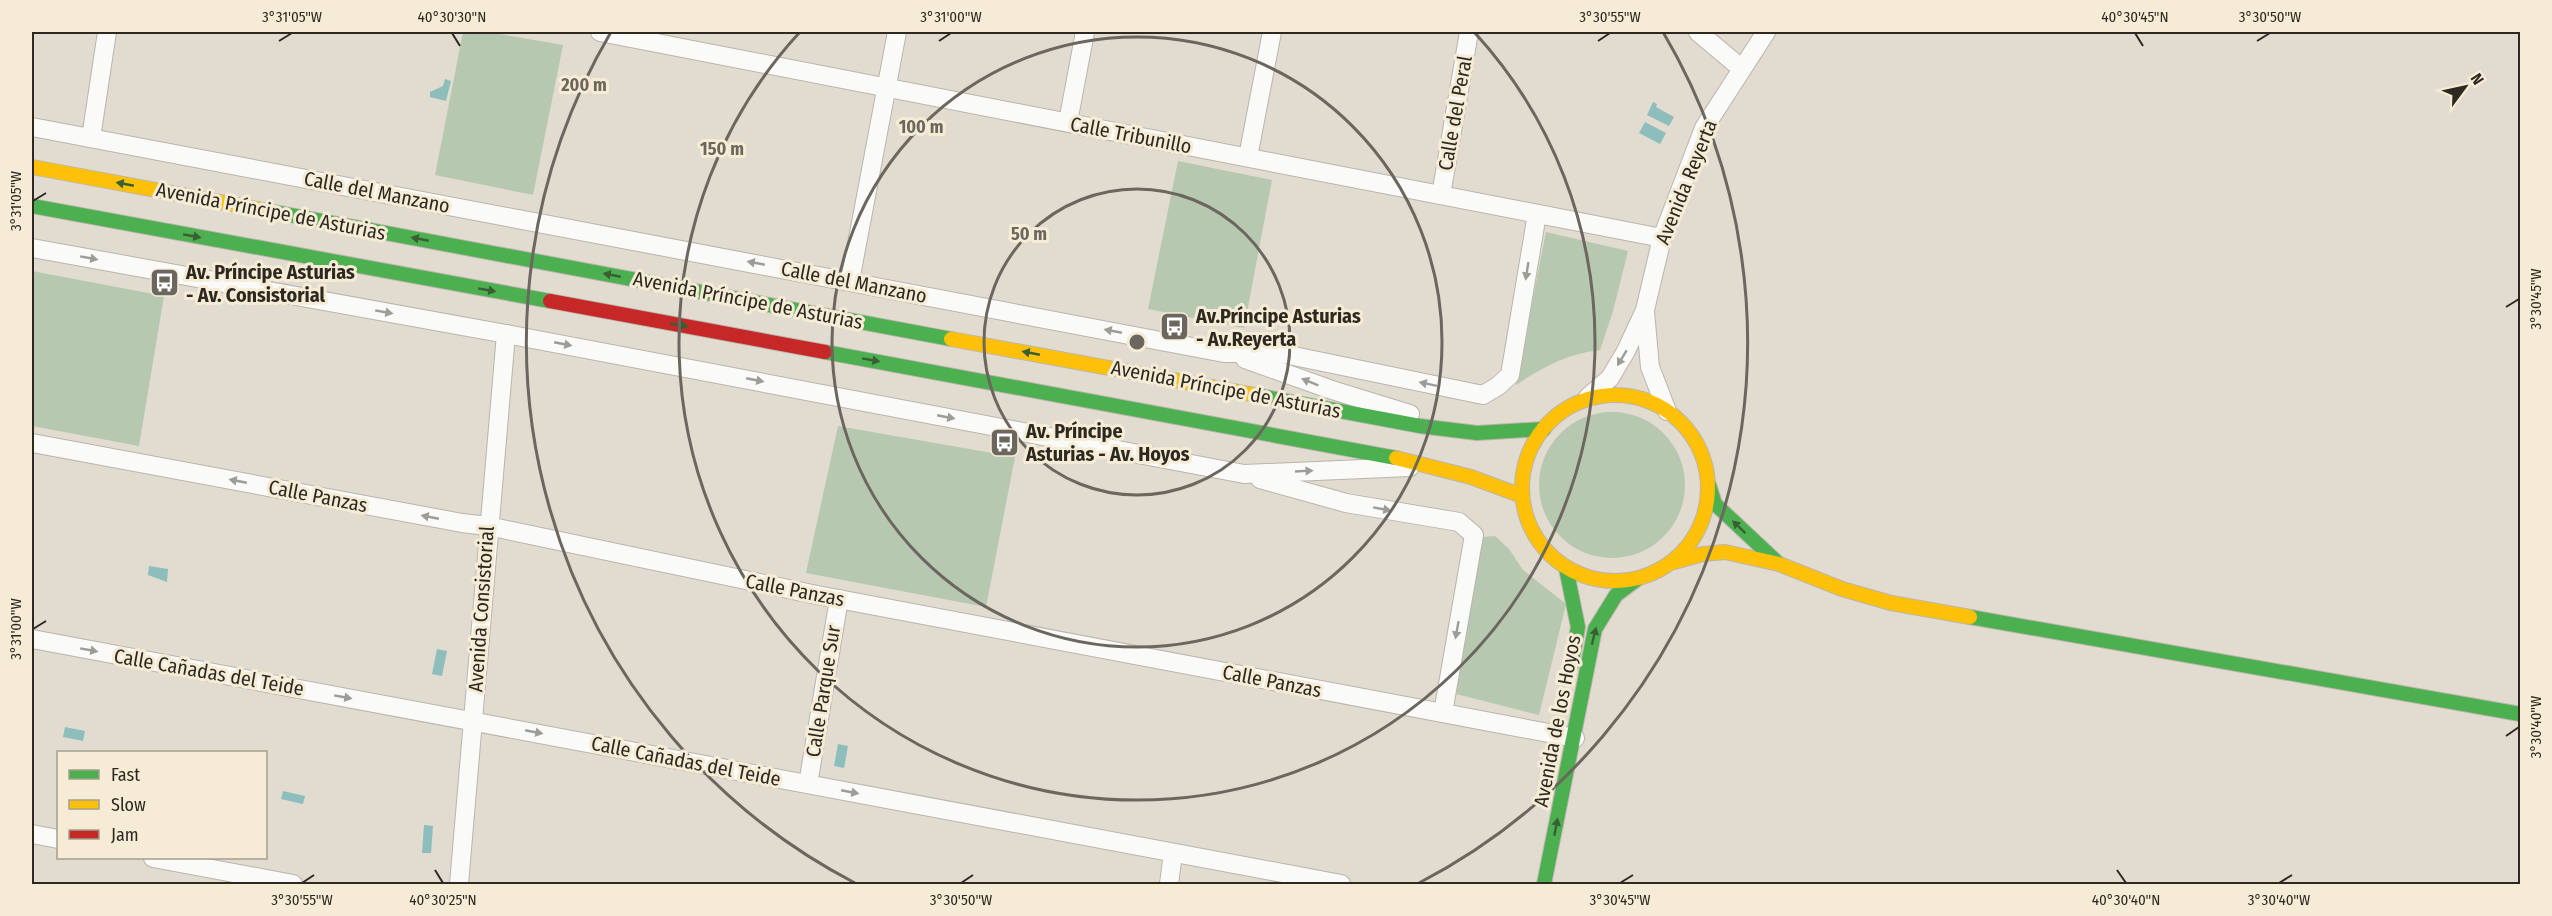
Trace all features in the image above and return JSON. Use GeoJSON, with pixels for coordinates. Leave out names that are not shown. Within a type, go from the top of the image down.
{"type":"FeatureCollection","features":[{"type":"Feature","properties":{"kind":"street"},"geometry":{"type":"LineString","coordinates":[[91,138],[107,32]]}},
{"type":"Feature","properties":{"kind":"street","name":"Calle Tribunillo"},"geometry":{"type":"LineString","coordinates":[[600,32],[689,40],[886,87],[1662,238]]}},
{"type":"Feature","properties":{"kind":"street"},"geometry":{"type":"LineString","coordinates":[[850,281],[897,32]]}},
{"type":"Feature","properties":{"kind":"street"},"geometry":{"type":"LineString","coordinates":[[1068,122],[1085,32]]}},
{"type":"Feature","properties":{"kind":"street"},"geometry":{"type":"LineString","coordinates":[[1248,157],[1272,32]]}},
{"type":"Feature","properties":{"kind":"street","name":"Calle del Peral"},"geometry":{"type":"LineString","coordinates":[[1441,195],[1469,32]]}},
{"type":"Feature","properties":{"kind":"street"},"geometry":{"type":"LineString","coordinates":[[1698,32],[1742,69]]}},
{"type":"Feature","properties":{"kind":"street","name":"Avenida Reyerta"},"geometry":{"type":"LineString","coordinates":[[1588,397],[1610,378],[1626,351],[1645,310],[1662,238],[1704,128],[1766,32]]}},
{"type":"Feature","properties":{"kind":"street","name":"Calle del Manzano"},"geometry":{"type":"LineString","coordinates":[[32,127],[1224,353],[1279,353],[1482,395],[1498,386],[1510,375],[1536,213]]}},
{"type":"Feature","properties":{"kind":"street","name":"Avenida Príncipe de Asturias"},"geometry":{"type":"LineString","coordinates":[[32,167],[1397,421],[1466,432],[1503,434],[1544,429]]}},
{"type":"Feature","properties":{"kind":"street","name":"Avenida Príncipe de Asturias"},"geometry":{"type":"LineString","coordinates":[[32,206],[1380,454],[1471,477],[1522,496]]}},
{"type":"Feature","properties":{"kind":"street","name":"Avenida Príncipe de Asturias"},"geometry":{"type":"LineString","coordinates":[[32,248],[506,334],[1244,474],[1346,503],[1459,522],[1474,535],[1443,713]]}},
{"type":"Feature","properties":{"kind":"street","name":"Avenida Reyerta"},"geometry":{"type":"LineString","coordinates":[[1645,310],[1650,367],[1667,411]]}},
{"type":"Feature","properties":{"kind":"street","name":"Avenida Consistorial"},"geometry":{"type":"LineString","coordinates":[[459,885],[506,334]]}},
{"type":"Feature","properties":{"kind":"street","name":"Avenida Príncipe de Asturias"},"geometry":{"type":"LineString","coordinates":[[1224,353],[1466,432]]}},
{"type":"Feature","properties":{"kind":"street"},"geometry":{"type":"LineString","coordinates":[[1708,483],[1705,513],[1694,540],[1674,562],[1656,573],[1636,580],[1612,582],[1588,578],[1566,568],[1544,549],[1529,524],[1522,496],[1523,472],[1531,449],[1544,429],[1563,411],[1588,397],[1600,393],[1626,393],[1647,399],[1667,411],[1688,431],[1702,456],[1715,504],[1779,564]]}},
{"type":"Feature","properties":{"kind":"street","name":"Calle Panzas"},"geometry":{"type":"LineString","coordinates":[[32,443],[488,526],[839,599],[1562,737]]}},
{"type":"Feature","properties":{"kind":"street","name":"Avenida Príncipe de Asturias"},"geometry":{"type":"LineString","coordinates":[[1244,474],[1424,466]]}},
{"type":"Feature","properties":{"kind":"street"},"geometry":{"type":"LineString","coordinates":[[1674,562],[1725,552],[1779,564],[1842,589],[1891,603],[2520,714]]}},
{"type":"Feature","properties":{"kind":"street","name":"Avenida de los Hoyos"},"geometry":{"type":"LineString","coordinates":[[1566,568],[1578,627],[1569,681]]}},
{"type":"Feature","properties":{"kind":"street","name":"Avenida de los Hoyos"},"geometry":{"type":"LineString","coordinates":[[1544,885],[1562,737],[1595,629],[1616,595],[1636,580]]}},
{"type":"Feature","properties":{"kind":"street","name":"Calle Parque Sur"},"geometry":{"type":"LineString","coordinates":[[808,784],[839,599]]}},
{"type":"Feature","properties":{"kind":"street","name":"Calle Cañadas del Teide"},"geometry":{"type":"LineString","coordinates":[[32,639],[1341,885]]}},
{"type":"Feature","properties":{"kind":"street"},"geometry":{"type":"LineString","coordinates":[[32,834],[57,839]]}},
{"type":"Feature","properties":{"kind":"street"},"geometry":{"type":"LineString","coordinates":[[1168,885],[1173,853]]}},
{"type":"Feature","properties":{"kind":"street"},"geometry":{"type":"LineString","coordinates":[[158,859],[293,885]]}},
{"type":"Feature","properties":{"kind":"green space"},"geometry":{"type":"Polygon","coordinates":[[[463,32],[488,32],[563,45],[533,195],[435,175],[463,32]]]}},
{"type":"Feature","properties":{"kind":"green space"},"geometry":{"type":"Polygon","coordinates":[[[1178,161],[1272,180],[1244,328],[1148,309],[1178,161]]]}},
{"type":"Feature","properties":{"kind":"green space"},"geometry":{"type":"Polygon","coordinates":[[[1546,232],[1628,251],[1613,311],[1600,350],[1577,354],[1556,362],[1516,385],[1546,232]]]}},
{"type":"Feature","properties":{"kind":"green space"},"geometry":{"type":"Polygon","coordinates":[[[32,271],[164,296],[139,446],[32,426],[32,271]]]}},
{"type":"Feature","properties":{"kind":"green space"},"geometry":{"type":"Polygon","coordinates":[[[1612,412],[1640,418],[1663,434],[1679,457],[1685,485],[1679,513],[1663,536],[1640,552],[1612,558],[1584,552],[1561,536],[1545,513],[1539,485],[1545,457],[1561,434],[1584,418],[1612,412]]]}},
{"type":"Feature","properties":{"kind":"green space"},"geometry":{"type":"Polygon","coordinates":[[[838,426],[1015,457],[986,607],[806,573],[838,426]]]}},
{"type":"Feature","properties":{"kind":"green space"},"geometry":{"type":"Polygon","coordinates":[[[1495,536],[1509,549],[1523,570],[1566,604],[1539,715],[1456,694],[1482,537],[1495,536]]]}},
{"type":"Feature","properties":{"kind":"water"},"geometry":{"type":"Polygon","coordinates":[[[445,79],[451,81],[446,101],[430,97],[430,92],[443,86],[445,79]]]}},
{"type":"Feature","properties":{"kind":"water"},"geometry":{"type":"Polygon","coordinates":[[[1653,102],[1657,104],[1656,107],[1674,117],[1669,126],[1647,115],[1653,102]]]}},
{"type":"Feature","properties":{"kind":"water"},"geometry":{"type":"Polygon","coordinates":[[[1645,122],[1666,133],[1660,144],[1639,133],[1645,122]]]}},
{"type":"Feature","properties":{"kind":"water"},"geometry":{"type":"Polygon","coordinates":[[[149,566],[168,569],[167,582],[148,575],[149,566]]]}},
{"type":"Feature","properties":{"kind":"water"},"geometry":{"type":"Polygon","coordinates":[[[437,649],[447,651],[442,676],[432,674],[437,649]]]}},
{"type":"Feature","properties":{"kind":"water"},"geometry":{"type":"Polygon","coordinates":[[[65,727],[85,731],[83,741],[63,737],[65,727]]]}},
{"type":"Feature","properties":{"kind":"water"},"geometry":{"type":"Polygon","coordinates":[[[838,744],[848,746],[844,768],[834,766],[838,744]]]}},
{"type":"Feature","properties":{"kind":"water"},"geometry":{"type":"Polygon","coordinates":[[[283,791],[305,796],[303,804],[281,799],[283,791]]]}},
{"type":"Feature","properties":{"kind":"water"},"geometry":{"type":"Polygon","coordinates":[[[424,825],[433,826],[431,853],[422,853],[424,825]]]}},
{"type":"Feature","properties":{"kind":"traffic: fast"},"geometry":{"type":"LineString","coordinates":[[32,206],[550,301]]}},
{"type":"Feature","properties":{"kind":"traffic: fast"},"geometry":{"type":"LineString","coordinates":[[274,212],[951,339]]}},
{"type":"Feature","properties":{"kind":"traffic: fast"},"geometry":{"type":"LineString","coordinates":[[825,352],[1396,458]]}},
{"type":"Feature","properties":{"kind":"traffic: fast"},"geometry":{"type":"LineString","coordinates":[[1255,395],[1420,426],[1477,433],[1544,429]]}},
{"type":"Feature","properties":{"kind":"traffic: fast"},"geometry":{"type":"LineString","coordinates":[[1709,485],[1715,504],[1778,563]]}},
{"type":"Feature","properties":{"kind":"traffic: fast"},"geometry":{"type":"LineString","coordinates":[[1566,568],[1578,627],[1571,666]]}},
{"type":"Feature","properties":{"kind":"traffic: fast"},"geometry":{"type":"LineString","coordinates":[[1544,884],[1595,629],[1616,595],[1636,580]]}},
{"type":"Feature","properties":{"kind":"traffic: fast"},"geometry":{"type":"LineString","coordinates":[[1970,617],[2520,714]]}},
{"type":"Feature","properties":{"kind":"traffic: slow"},"geometry":{"type":"LineString","coordinates":[[32,167],[274,212]]}},
{"type":"Feature","properties":{"kind":"traffic: slow"},"geometry":{"type":"LineString","coordinates":[[951,339],[1255,395]]}},
{"type":"Feature","properties":{"kind":"traffic: slow"},"geometry":{"type":"LineString","coordinates":[[1615,395],[1651,402],[1681,422],[1701,452],[1708,488],[1701,524],[1681,554],[1651,574],[1615,581],[1579,574],[1549,554],[1529,524],[1522,488],[1529,452],[1549,422],[1579,402],[1615,395]]}},
{"type":"Feature","properties":{"kind":"traffic: slow"},"geometry":{"type":"LineString","coordinates":[[1396,458],[1471,477],[1522,496]]}},
{"type":"Feature","properties":{"kind":"traffic: slow"},"geometry":{"type":"LineString","coordinates":[[1674,562],[1703,554],[1725,552],[1779,564],[1842,589],[1891,603],[1970,617]]}},
{"type":"Feature","properties":{"kind":"traffic: jam"},"geometry":{"type":"LineString","coordinates":[[550,301],[825,352]]}},
{"type":"Feature","properties":{"kind":"place","name":"Av. Príncipe Asturias - Av. Consistorial"},"geometry":{"type":"Point","coordinates":[165,283]}},
{"type":"Feature","properties":{"kind":"place","name":"Av.Príncipe Asturias - Av.Reyerta"},"geometry":{"type":"Point","coordinates":[1175,327]}},
{"type":"Feature","properties":{"kind":"place","name":"Av. Príncipe Asturias - Av. Hoyos"},"geometry":{"type":"Point","coordinates":[1005,443]}}]}
